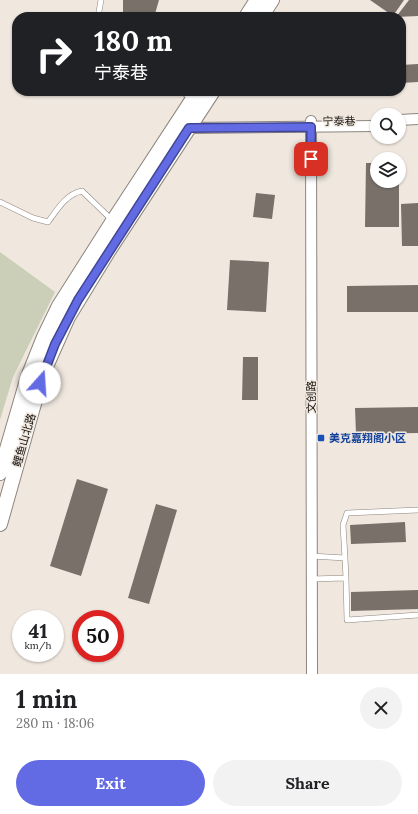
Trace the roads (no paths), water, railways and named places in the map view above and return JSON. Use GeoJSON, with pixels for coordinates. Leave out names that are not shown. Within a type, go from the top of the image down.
{"type":"FeatureCollection","features":[{"type":"Feature","properties":{"kind":"main road"},"geometry":{"type":"LineString","coordinates":[[249,12],[257,0]]}},
{"type":"Feature","properties":{"kind":"main road"},"geometry":{"type":"LineString","coordinates":[[264,12],[272,0]]}},
{"type":"Feature","properties":{"kind":"main road","name":"鲤鱼山北路"},"geometry":{"type":"LineString","coordinates":[[0,524],[44,371],[68,317],[186,121],[196,96]]}},
{"type":"Feature","properties":{"kind":"main road","name":"鲤鱼山北路"},"geometry":{"type":"LineString","coordinates":[[0,473],[28,377],[44,336],[66,296],[113,221],[186,121],[208,96]]}},
{"type":"Feature","properties":{"kind":"street"},"geometry":{"type":"LineString","coordinates":[[406,120],[418,119]]}},
{"type":"Feature","properties":{"kind":"street","name":"宁泰巷"},"geometry":{"type":"LineString","coordinates":[[311,124],[370,120]]}},
{"type":"Feature","properties":{"kind":"street","name":"宁泰巷"},"geometry":{"type":"LineString","coordinates":[[186,121],[370,126]]}},
{"type":"Feature","properties":{"kind":"street","name":"文创路"},"geometry":{"type":"LineString","coordinates":[[311,124],[312,674]]}},
{"type":"Feature","properties":{"kind":"street"},"geometry":{"type":"LineString","coordinates":[[406,125],[418,125]]}},
{"type":"Feature","properties":{"kind":"lane"},"geometry":{"type":"LineString","coordinates":[[99,12],[101,0]]}},
{"type":"Feature","properties":{"kind":"lane"},"geometry":{"type":"LineString","coordinates":[[0,202],[33,218],[48,222],[73,193],[82,191],[113,221]]}},
{"type":"Feature","properties":{"kind":"lane"},"geometry":{"type":"LineString","coordinates":[[418,510],[347,513],[343,525],[347,620],[418,615]]}},
{"type":"Feature","properties":{"kind":"lane"},"geometry":{"type":"LineString","coordinates":[[311,556],[345,558]]}},
{"type":"Feature","properties":{"kind":"lane"},"geometry":{"type":"LineString","coordinates":[[311,579],[346,578]]}},
{"type":"Feature","properties":{"kind":"place","name":"美克嘉翔阁小区"},"geometry":{"type":"Point","coordinates":[321,438]}}]}
